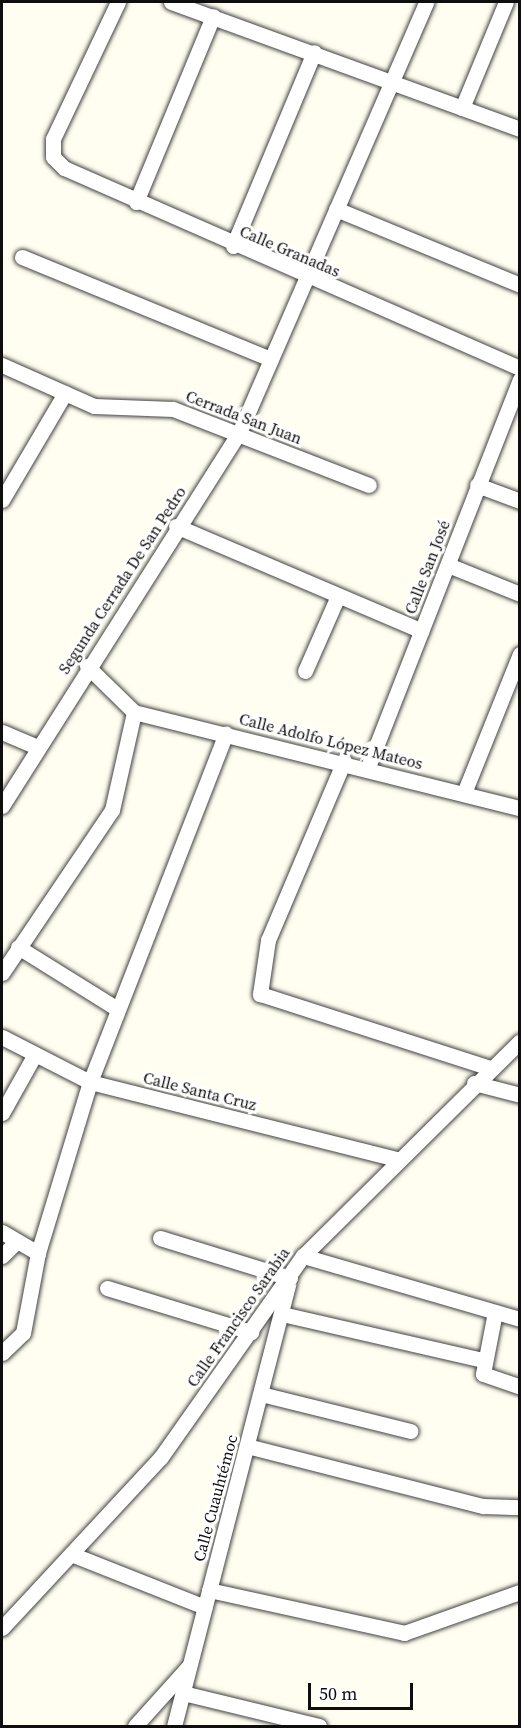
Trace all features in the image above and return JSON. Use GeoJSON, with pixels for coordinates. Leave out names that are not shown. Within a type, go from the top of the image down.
{"type":"FeatureCollection","features":[{"type":"Feature","properties":{"kind":"street","name":"Calle Granadas"},"geometry":{"type":"LineString","coordinates":[[118,2],[53,140],[53,157],[64,168],[232,246],[519,368]]}},
{"type":"Feature","properties":{"kind":"street"},"geometry":{"type":"LineString","coordinates":[[239,434],[426,2]]}},
{"type":"Feature","properties":{"kind":"street"},"geometry":{"type":"LineString","coordinates":[[462,108],[506,2]]}},
{"type":"Feature","properties":{"kind":"street"},"geometry":{"type":"LineString","coordinates":[[181,3],[519,129]]}},
{"type":"Feature","properties":{"kind":"street"},"geometry":{"type":"LineString","coordinates":[[136,202],[213,16]]}},
{"type":"Feature","properties":{"kind":"street"},"geometry":{"type":"LineString","coordinates":[[232,246],[314,52]]}},
{"type":"Feature","properties":{"kind":"street"},"geometry":{"type":"LineString","coordinates":[[336,209],[519,285]]}},
{"type":"Feature","properties":{"kind":"street"},"geometry":{"type":"LineString","coordinates":[[22,257],[271,359]]}},
{"type":"Feature","properties":{"kind":"street","name":"Cerrada San Juan"},"geometry":{"type":"LineString","coordinates":[[2,365],[65,393],[116,409],[173,409],[369,485]]}},
{"type":"Feature","properties":{"kind":"street","name":"Calle San José"},"geometry":{"type":"LineString","coordinates":[[368,767],[519,380]]}},
{"type":"Feature","properties":{"kind":"street"},"geometry":{"type":"LineString","coordinates":[[2,500],[65,393]]}},
{"type":"Feature","properties":{"kind":"street","name":"Segunda Cerrada De San Pedro"},"geometry":{"type":"LineString","coordinates":[[2,806],[176,526],[239,434]]}},
{"type":"Feature","properties":{"kind":"street"},"geometry":{"type":"LineString","coordinates":[[477,485],[519,501]]}},
{"type":"Feature","properties":{"kind":"street"},"geometry":{"type":"LineString","coordinates":[[176,526],[422,631]]}},
{"type":"Feature","properties":{"kind":"street"},"geometry":{"type":"LineString","coordinates":[[447,565],[519,594]]}},
{"type":"Feature","properties":{"kind":"street"},"geometry":{"type":"LineString","coordinates":[[305,671],[338,596]]}},
{"type":"Feature","properties":{"kind":"street"},"geometry":{"type":"LineString","coordinates":[[464,793],[519,654]]}},
{"type":"Feature","properties":{"kind":"street"},"geometry":{"type":"LineString","coordinates":[[2,973],[112,810],[134,712],[87,666]]}},
{"type":"Feature","properties":{"kind":"street","name":"Calle Adolfo López Mateos"},"geometry":{"type":"LineString","coordinates":[[134,712],[344,761],[519,808]]}},
{"type":"Feature","properties":{"kind":"street"},"geometry":{"type":"LineString","coordinates":[[2,732],[38,747]]}},
{"type":"Feature","properties":{"kind":"street"},"geometry":{"type":"LineString","coordinates":[[2,1353],[23,1333],[38,1253],[90,1082],[116,1008],[226,734]]}},
{"type":"Feature","properties":{"kind":"street"},"geometry":{"type":"LineString","coordinates":[[344,761],[268,940],[260,994],[490,1068]]}},
{"type":"Feature","properties":{"kind":"street"},"geometry":{"type":"LineString","coordinates":[[18,948],[116,1008]]}},
{"type":"Feature","properties":{"kind":"street","name":"Calle Santa Cruz"},"geometry":{"type":"LineString","coordinates":[[2,1037],[34,1056],[90,1082],[397,1159]]}},
{"type":"Feature","properties":{"kind":"street","name":"Calle Francisco Sarabia"},"geometry":{"type":"LineString","coordinates":[[2,1628],[161,1457],[290,1278],[303,1256],[397,1159],[519,1041]]}},
{"type":"Feature","properties":{"kind":"street"},"geometry":{"type":"LineString","coordinates":[[2,1113],[34,1056]]}},
{"type":"Feature","properties":{"kind":"street"},"geometry":{"type":"LineString","coordinates":[[474,1083],[519,1095]]}},
{"type":"Feature","properties":{"kind":"street"},"geometry":{"type":"LineString","coordinates":[[2,1232],[38,1253]]}},
{"type":"Feature","properties":{"kind":"street"},"geometry":{"type":"LineString","coordinates":[[160,1238],[290,1278]]}},
{"type":"Feature","properties":{"kind":"street"},"geometry":{"type":"LineString","coordinates":[[2,1256],[17,1241]]}},
{"type":"Feature","properties":{"kind":"street"},"geometry":{"type":"LineString","coordinates":[[303,1256],[519,1319]]}},
{"type":"Feature","properties":{"kind":"street","name":"Calle Cuauhtémoc"},"geometry":{"type":"LineString","coordinates":[[174,1726],[290,1278]]}},
{"type":"Feature","properties":{"kind":"street"},"geometry":{"type":"LineString","coordinates":[[107,1288],[251,1332]]}},
{"type":"Feature","properties":{"kind":"street"},"geometry":{"type":"LineString","coordinates":[[495,1311],[483,1360],[483,1374],[519,1387]]}},
{"type":"Feature","properties":{"kind":"street"},"geometry":{"type":"LineString","coordinates":[[282,1314],[483,1360]]}},
{"type":"Feature","properties":{"kind":"street"},"geometry":{"type":"LineString","coordinates":[[261,1394],[411,1431]]}},
{"type":"Feature","properties":{"kind":"street"},"geometry":{"type":"LineString","coordinates":[[247,1446],[483,1506],[519,1507]]}},
{"type":"Feature","properties":{"kind":"street"},"geometry":{"type":"LineString","coordinates":[[71,1554],[205,1607]]}},
{"type":"Feature","properties":{"kind":"street"},"geometry":{"type":"LineString","coordinates":[[209,1590],[404,1632],[519,1592]]}},
{"type":"Feature","properties":{"kind":"street"},"geometry":{"type":"LineString","coordinates":[[135,1726],[191,1664]]}},
{"type":"Feature","properties":{"kind":"street"},"geometry":{"type":"LineString","coordinates":[[183,1693],[298,1724],[319,1726]]}}]}
